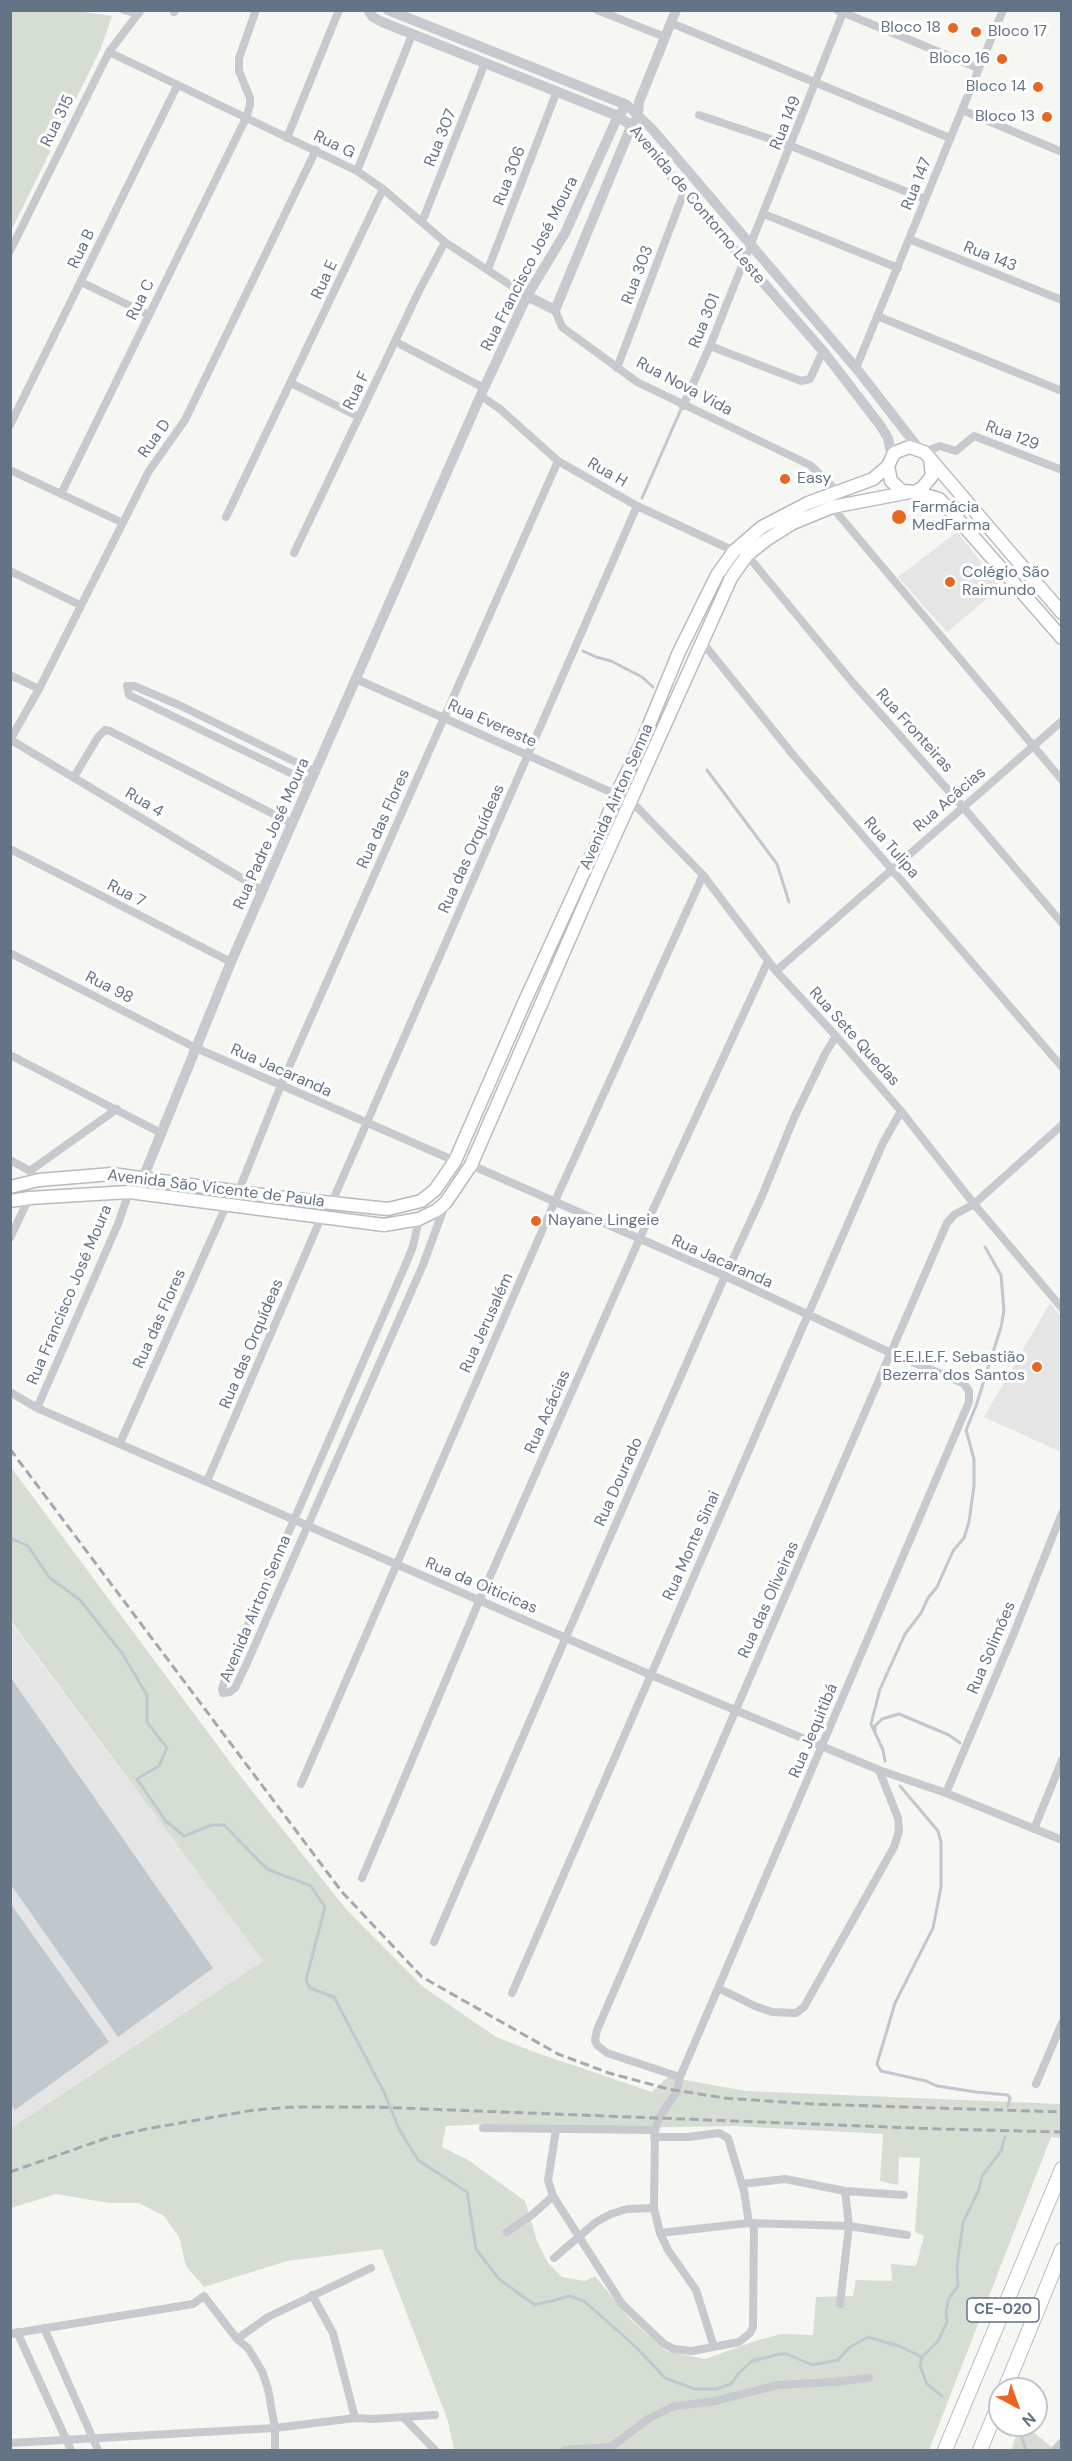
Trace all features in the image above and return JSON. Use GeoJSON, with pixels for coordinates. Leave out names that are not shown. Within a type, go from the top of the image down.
{"type":"FeatureCollection","features":[{"type":"Feature","properties":{"kind":"highway","name":"CE-020"},"geometry":{"type":"LineString","coordinates":[[945,2451],[1062,2169]]}},
{"type":"Feature","properties":{"kind":"highway","name":"CE-020"},"geometry":{"type":"LineString","coordinates":[[1010,2377],[1062,2250]]}},
{"type":"Feature","properties":{"kind":"highway"},"geometry":{"type":"LineString","coordinates":[[980,2451],[988,2431]]}},
{"type":"Feature","properties":{"kind":"main road"},"geometry":{"type":"LineString","coordinates":[[913,492],[928,483],[932,476],[925,453],[904,448],[890,462],[888,474],[896,487],[913,492],[939,499],[1062,638]]}},
{"type":"Feature","properties":{"kind":"main road","name":"Avenida de Contorno Leste"},"geometry":{"type":"LineString","coordinates":[[925,453],[1062,613]]}},
{"type":"Feature","properties":{"kind":"main road","name":"Avenida Airton Senna"},"geometry":{"type":"LineString","coordinates":[[604,844],[616,795],[641,744],[679,652],[704,597],[734,551],[755,532],[776,519],[838,492],[873,480],[890,462]]}},
{"type":"Feature","properties":{"kind":"main road","name":"Avenida Airton Senna"},"geometry":{"type":"LineString","coordinates":[[419,1219],[437,1210],[446,1202],[471,1165],[593,868],[604,844],[631,801],[730,578],[747,555],[793,523],[832,507],[913,492]]}},
{"type":"Feature","properties":{"kind":"main road","name":"Avenida Airton Senna"},"geometry":{"type":"LineString","coordinates":[[421,1201],[446,1178],[455,1161],[524,1003],[593,868]]}},
{"type":"Feature","properties":{"kind":"main road","name":"Avenida São Vicente de Paula"},"geometry":{"type":"LineString","coordinates":[[10,1187],[39,1180],[112,1174],[276,1197],[388,1209],[421,1201]]}},
{"type":"Feature","properties":{"kind":"main road","name":"Avenida São Vicente de Paula"},"geometry":{"type":"LineString","coordinates":[[10,1202],[29,1198],[129,1192],[384,1225],[419,1219]]}},
{"type":"Feature","properties":{"kind":"main road"},"geometry":{"type":"LineString","coordinates":[[275,1211],[276,1197]]}},
{"type":"Feature","properties":{"kind":"street"},"geometry":{"type":"LineString","coordinates":[[124,10],[139,12]]}},
{"type":"Feature","properties":{"kind":"street"},"geometry":{"type":"LineString","coordinates":[[246,118],[250,105],[239,71],[239,58],[256,10]]}},
{"type":"Feature","properties":{"kind":"street"},"geometry":{"type":"LineString","coordinates":[[287,138],[339,10]]}},
{"type":"Feature","properties":{"kind":"street","name":"Avenida de Contorno Leste"},"geometry":{"type":"LineString","coordinates":[[368,10],[373,17],[382,22],[618,116],[630,125],[684,192],[823,351],[888,438],[890,462]]}},
{"type":"Feature","properties":{"kind":"street","name":"Avenida de Contorno Leste"},"geometry":{"type":"LineString","coordinates":[[388,10],[627,105],[856,368],[925,453]]}},
{"type":"Feature","properties":{"kind":"street"},"geometry":{"type":"LineString","coordinates":[[597,10],[665,37]]}},
{"type":"Feature","properties":{"kind":"street"},"geometry":{"type":"LineString","coordinates":[[638,115],[639,102],[676,10]]}},
{"type":"Feature","properties":{"kind":"street","name":"Rua 147"},"geometry":{"type":"LineString","coordinates":[[856,368],[1003,10]]}},
{"type":"Feature","properties":{"kind":"street"},"geometry":{"type":"LineString","coordinates":[[841,11],[978,68]]}},
{"type":"Feature","properties":{"kind":"street","name":"Rua 149"},"geometry":{"type":"LineString","coordinates":[[751,246],[816,84],[841,11]]}},
{"type":"Feature","properties":{"kind":"street","name":"Rua 315"},"geometry":{"type":"LineString","coordinates":[[10,250],[109,52],[139,12]]}},
{"type":"Feature","properties":{"kind":"street"},"geometry":{"type":"LineString","coordinates":[[671,23],[950,138]]}},
{"type":"Feature","properties":{"kind":"street"},"geometry":{"type":"LineString","coordinates":[[357,171],[412,35]]}},
{"type":"Feature","properties":{"kind":"street","name":"Rua G"},"geometry":{"type":"LineString","coordinates":[[109,52],[357,171],[383,189],[445,242],[527,296]]}},
{"type":"Feature","properties":{"kind":"street","name":"Rua 307"},"geometry":{"type":"LineString","coordinates":[[422,222],[485,63]]}},
{"type":"Feature","properties":{"kind":"street","name":"Rua B"},"geometry":{"type":"LineString","coordinates":[[10,425],[177,86]]}},
{"type":"Feature","properties":{"kind":"street","name":"Rua 306"},"geometry":{"type":"LineString","coordinates":[[488,269],[557,92]]}},
{"type":"Feature","properties":{"kind":"street"},"geometry":{"type":"LineString","coordinates":[[627,105],[639,102]]}},
{"type":"Feature","properties":{"kind":"street","name":"Rua Francisco José Moura"},"geometry":{"type":"LineString","coordinates":[[434,506],[527,296],[565,233],[618,116],[627,105]]}},
{"type":"Feature","properties":{"kind":"street"},"geometry":{"type":"LineString","coordinates":[[962,110],[1062,152]]}},
{"type":"Feature","properties":{"kind":"street","name":"Rua Francisco José Moura"},"geometry":{"type":"LineString","coordinates":[[555,310],[630,125],[638,115]]}},
{"type":"Feature","properties":{"kind":"street"},"geometry":{"type":"LineString","coordinates":[[699,115],[791,146],[925,199]]}},
{"type":"Feature","properties":{"kind":"street","name":"Rua C"},"geometry":{"type":"LineString","coordinates":[[61,494],[246,118]]}},
{"type":"Feature","properties":{"kind":"street","name":"Rua D"},"geometry":{"type":"LineString","coordinates":[[11,740],[149,471],[185,420],[316,150]]}},
{"type":"Feature","properties":{"kind":"street","name":"Rua E"},"geometry":{"type":"LineString","coordinates":[[226,517],[383,189]]}},
{"type":"Feature","properties":{"kind":"street","name":"Rua 303"},"geometry":{"type":"LineString","coordinates":[[617,368],[684,192]]}},
{"type":"Feature","properties":{"kind":"street"},"geometry":{"type":"LineString","coordinates":[[764,214],[898,268]]}},
{"type":"Feature","properties":{"kind":"street","name":"Rua 143"},"geometry":{"type":"LineString","coordinates":[[909,239],[1062,300]]}},
{"type":"Feature","properties":{"kind":"street","name":"Rua F"},"geometry":{"type":"LineString","coordinates":[[294,553],[445,242]]}},
{"type":"Feature","properties":{"kind":"street","name":"Rua 301"},"geometry":{"type":"LineString","coordinates":[[683,406],[751,246]]}},
{"type":"Feature","properties":{"kind":"street"},"geometry":{"type":"LineString","coordinates":[[81,282],[149,315]]}},
{"type":"Feature","properties":{"kind":"street","name":"Rua Nova Vida"},"geometry":{"type":"LineString","coordinates":[[527,296],[555,310],[562,327],[637,382],[810,465],[838,492]]}},
{"type":"Feature","properties":{"kind":"street"},"geometry":{"type":"LineString","coordinates":[[877,316],[1062,391]]}},
{"type":"Feature","properties":{"kind":"street","name":"Rua H"},"geometry":{"type":"LineString","coordinates":[[396,342],[483,392],[558,460],[637,506],[734,551]]}},
{"type":"Feature","properties":{"kind":"street"},"geometry":{"type":"LineString","coordinates":[[710,346],[801,381],[810,379],[823,351]]}},
{"type":"Feature","properties":{"kind":"street"},"geometry":{"type":"LineString","coordinates":[[291,383],[359,417]]}},
{"type":"Feature","properties":{"kind":"street","name":"Rua 129"},"geometry":{"type":"LineString","coordinates":[[925,453],[940,446],[956,451],[974,436],[1062,470]]}},
{"type":"Feature","properties":{"kind":"street","name":"Rua das Flores"},"geometry":{"type":"LineString","coordinates":[[239,1190],[281,1085],[558,460]]}},
{"type":"Feature","properties":{"kind":"street"},"geometry":{"type":"LineString","coordinates":[[10,470],[123,523]]}},
{"type":"Feature","properties":{"kind":"street","name":"Rua Padre José Moura"},"geometry":{"type":"LineString","coordinates":[[143,1178],[231,962],[434,506]]}},
{"type":"Feature","properties":{"kind":"street","name":"Rua das Orquídeas"},"geometry":{"type":"LineString","coordinates":[[332,1202],[637,506]]}},
{"type":"Feature","properties":{"kind":"street"},"geometry":{"type":"LineString","coordinates":[[832,507],[1062,780]]}},
{"type":"Feature","properties":{"kind":"street","name":"Rua Fronteiras"},"geometry":{"type":"LineString","coordinates":[[747,555],[853,683],[1062,923]]}},
{"type":"Feature","properties":{"kind":"street"},"geometry":{"type":"LineString","coordinates":[[10,571],[80,605]]}},
{"type":"Feature","properties":{"kind":"street","name":"Rua Tulipa"},"geometry":{"type":"LineString","coordinates":[[703,643],[794,756],[1062,1067]]}},
{"type":"Feature","properties":{"kind":"street"},"geometry":{"type":"LineString","coordinates":[[10,675],[39,689]]}},
{"type":"Feature","properties":{"kind":"street","name":"Rua Evereste"},"geometry":{"type":"LineString","coordinates":[[356,679],[616,795]]}},
{"type":"Feature","properties":{"kind":"street"},"geometry":{"type":"LineString","coordinates":[[311,783],[129,695],[126,691],[128,686],[134,686],[179,705],[316,772]]}},
{"type":"Feature","properties":{"kind":"street"},"geometry":{"type":"LineString","coordinates":[[174,717],[179,705]]}},
{"type":"Feature","properties":{"kind":"street","name":"Rua Acácias"},"geometry":{"type":"LineString","coordinates":[[776,971],[891,868],[1062,721]]}},
{"type":"Feature","properties":{"kind":"street"},"geometry":{"type":"LineString","coordinates":[[74,777],[100,734],[105,730],[293,824]]}},
{"type":"Feature","properties":{"kind":"street"},"geometry":{"type":"LineString","coordinates":[[239,748],[246,736]]}},
{"type":"Feature","properties":{"kind":"street","name":"Rua 4"},"geometry":{"type":"LineString","coordinates":[[11,740],[263,891]]}},
{"type":"Feature","properties":{"kind":"street","name":"Rua Sete Quedas"},"geometry":{"type":"LineString","coordinates":[[616,795],[631,801],[703,875],[776,971],[901,1112],[974,1204],[1062,1308]]}},
{"type":"Feature","properties":{"kind":"street","name":"Rua 7"},"geometry":{"type":"LineString","coordinates":[[10,849],[231,962]]}},
{"type":"Feature","properties":{"kind":"street","name":"Rua Jerusalém"},"geometry":{"type":"LineString","coordinates":[[301,1785],[555,1201],[703,875]]}},
{"type":"Feature","properties":{"kind":"street","name":"Rua 98"},"geometry":{"type":"LineString","coordinates":[[10,953],[196,1048]]}},
{"type":"Feature","properties":{"kind":"street","name":"Rua Acácias"},"geometry":{"type":"LineString","coordinates":[[362,1878],[480,1599],[639,1240],[768,961]]}},
{"type":"Feature","properties":{"kind":"street","name":"Rua Dourado"},"geometry":{"type":"LineString","coordinates":[[434,1942],[566,1637],[762,1196],[794,1118],[836,1036]]}},
{"type":"Feature","properties":{"kind":"street","name":"Rua Jacaranda"},"geometry":{"type":"LineString","coordinates":[[196,1048],[455,1161]]}},
{"type":"Feature","properties":{"kind":"street"},"geometry":{"type":"LineString","coordinates":[[10,1055],[161,1133]]}},
{"type":"Feature","properties":{"kind":"street"},"geometry":{"type":"LineString","coordinates":[[31,1170],[117,1109]]}},
{"type":"Feature","properties":{"kind":"street","name":"Rua Monte Sinai"},"geometry":{"type":"LineString","coordinates":[[512,1993],[883,1143],[901,1112]]}},
{"type":"Feature","properties":{"kind":"street","name":"Rua das Oliveiras"},"geometry":{"type":"LineString","coordinates":[[680,2077],[607,2053],[599,2048],[595,2040],[609,2000],[947,1223],[954,1215],[974,1204],[1062,1125]]}},
{"type":"Feature","properties":{"kind":"street"},"geometry":{"type":"LineString","coordinates":[[10,1160],[31,1170],[39,1180]]}},
{"type":"Feature","properties":{"kind":"street","name":"Rua Jacaranda"},"geometry":{"type":"LineString","coordinates":[[471,1165],[963,1383]]}},
{"type":"Feature","properties":{"kind":"street","name":"Rua Francisco José Moura"},"geometry":{"type":"LineString","coordinates":[[37,1408],[118,1224],[129,1192]]}},
{"type":"Feature","properties":{"kind":"street"},"geometry":{"type":"LineString","coordinates":[[10,1238],[29,1198]]}},
{"type":"Feature","properties":{"kind":"street","name":"Avenida Airton Senna"},"geometry":{"type":"LineString","coordinates":[[419,1219],[409,1256],[227,1673],[223,1693],[235,1688],[247,1663],[423,1265],[446,1202]]}},
{"type":"Feature","properties":{"kind":"street","name":"Rua das Flores"},"geometry":{"type":"LineString","coordinates":[[120,1443],[226,1206]]}},
{"type":"Feature","properties":{"kind":"street","name":"Rua das Orquídeas"},"geometry":{"type":"LineString","coordinates":[[207,1481],[321,1218]]}},
{"type":"Feature","properties":{"kind":"street"},"geometry":{"type":"LineString","coordinates":[[357,1378],[369,1384]]}},
{"type":"Feature","properties":{"kind":"street","name":"Rua Jequitibá"},"geometry":{"type":"LineString","coordinates":[[655,2134],[659,2118],[677,2091],[680,2077],[969,1402],[969,1391],[963,1383]]}},
{"type":"Feature","properties":{"kind":"street","name":"Rua da Oiticicas"},"geometry":{"type":"LineString","coordinates":[[10,1392],[37,1408],[651,1675],[879,1770],[946,1793],[1062,1840]]}},
{"type":"Feature","properties":{"kind":"street","name":"Rua Solimões"},"geometry":{"type":"LineString","coordinates":[[946,1793],[1062,1513]]}},
{"type":"Feature","properties":{"kind":"street"},"geometry":{"type":"LineString","coordinates":[[1034,1829],[1062,1760]]}},
{"type":"Feature","properties":{"kind":"street"},"geometry":{"type":"LineString","coordinates":[[718,1988],[755,2007],[772,2012],[796,2013],[804,2007],[894,1847],[899,1831],[898,1818],[879,1770]]}},
{"type":"Feature","properties":{"kind":"street"},"geometry":{"type":"LineString","coordinates":[[1036,2084],[1062,2023]]}},
{"type":"Feature","properties":{"kind":"street"},"geometry":{"type":"LineString","coordinates":[[483,2128],[556,2130],[655,2134],[723,2135],[730,2143],[751,2223],[753,2327],[750,2333],[740,2342],[692,2351],[674,2349],[656,2337],[622,2304],[553,2196],[548,2180],[556,2130]]}},
{"type":"Feature","properties":{"kind":"street"},"geometry":{"type":"LineString","coordinates":[[655,2134],[654,2208],[660,2233],[668,2250],[696,2290],[714,2347]]}},
{"type":"Feature","properties":{"kind":"street"},"geometry":{"type":"LineString","coordinates":[[742,2184],[785,2179],[845,2191],[904,2195]]}},
{"type":"Feature","properties":{"kind":"street"},"geometry":{"type":"LineString","coordinates":[[840,2304],[849,2226],[845,2191]]}},
{"type":"Feature","properties":{"kind":"street"},"geometry":{"type":"LineString","coordinates":[[507,2232],[533,2214],[553,2196]]}},
{"type":"Feature","properties":{"kind":"street"},"geometry":{"type":"LineString","coordinates":[[554,2258],[596,2222],[611,2214],[627,2209],[654,2208]]}},
{"type":"Feature","properties":{"kind":"street"},"geometry":{"type":"LineString","coordinates":[[660,2233],[751,2223],[849,2226],[907,2235]]}},
{"type":"Feature","properties":{"kind":"street"},"geometry":{"type":"LineString","coordinates":[[237,2339],[268,2317],[371,2268]]}},
{"type":"Feature","properties":{"kind":"street"},"geometry":{"type":"LineString","coordinates":[[312,2295],[333,2333],[355,2418]]}},
{"type":"Feature","properties":{"kind":"street"},"geometry":{"type":"LineString","coordinates":[[71,2451],[14,2333],[194,2304],[204,2296],[237,2339],[248,2348],[262,2372],[268,2389],[275,2428],[275,2451]]}},
{"type":"Feature","properties":{"kind":"street"},"geometry":{"type":"LineString","coordinates":[[44,2328],[98,2451]]}},
{"type":"Feature","properties":{"kind":"street"},"geometry":{"type":"LineString","coordinates":[[565,2451],[611,2447],[648,2419],[674,2406],[711,2402],[778,2385],[869,2378]]}},
{"type":"Feature","properties":{"kind":"street"},"geometry":{"type":"LineString","coordinates":[[10,2443],[275,2428],[355,2418],[373,2420],[435,2415]]}},
{"type":"Feature","properties":{"kind":"street"},"geometry":{"type":"LineString","coordinates":[[404,2417],[435,2451]]}},
{"type":"Feature","properties":{"kind":"street"},"geometry":{"type":"LineString","coordinates":[[1055,2451],[1062,2442]]}},
{"type":"Feature","properties":{"kind":"shaded area"},"geometry":{"type":"Polygon","coordinates":[[[70,10],[112,16],[101,48],[11,231],[11,11],[70,10]]]}},
{"type":"Feature","properties":{"kind":"shaded area","name":"Colégio São Raimundo"},"geometry":{"type":"Polygon","coordinates":[[[957,532],[1001,587],[947,632],[898,577],[957,532]]]}},
{"type":"Feature","properties":{"kind":"shaded area","name":"E.E.I.E.F. Sebastião Bezerra dos Santos"},"geometry":{"type":"Polygon","coordinates":[[[1050,1303],[1061,1317],[1061,1452],[984,1417],[1050,1303]]]}},
{"type":"Feature","properties":{"kind":"shaded area"},"geometry":{"type":"Polygon","coordinates":[[[10,1466],[241,1777],[346,1909],[422,1986],[496,2037],[652,2092],[668,2077],[746,2091],[1061,2104],[1061,2138],[1051,2137],[929,2450],[454,2450],[448,2421],[382,2249],[287,2261],[204,2287],[186,2266],[179,2237],[164,2216],[139,2203],[109,2203],[56,2194],[11,2208],[11,2128],[263,1961],[11,1621],[10,1466]],[[487,2124],[446,2126],[442,2147],[468,2160],[525,2201],[537,2241],[548,2263],[562,2277],[585,2281],[595,2276],[629,2318],[666,2351],[705,2359],[781,2334],[813,2335],[816,2297],[853,2296],[856,2280],[892,2281],[891,2264],[916,2266],[924,2236],[915,2232],[920,2158],[899,2157],[898,2185],[880,2181],[883,2134],[734,2126],[616,2128],[487,2124]]]}},
{"type":"Feature","properties":{"kind":"shaded area"},"geometry":{"type":"Polygon","coordinates":[[[10,1621],[263,1961],[11,2128],[10,2128],[10,1621]]]}},
{"type":"Feature","properties":{"kind":"shaded area"},"geometry":{"type":"Polygon","coordinates":[[[11,1678],[213,1968],[118,2037],[11,1885],[11,1678]]]}},
{"type":"Feature","properties":{"kind":"shaded area"},"geometry":{"type":"Polygon","coordinates":[[[10,1903],[109,2042],[15,2110],[10,2104],[10,1903]]]}},
{"type":"Feature","properties":{"kind":"shaded area"},"geometry":{"type":"Polygon","coordinates":[[[1016,2437],[1039,2437],[1055,2450],[1011,2450],[1016,2437]]]}},
{"type":"Feature","properties":{"kind":"waterway"},"geometry":{"type":"LineString","coordinates":[[642,498],[682,407]]}},
{"type":"Feature","properties":{"kind":"waterway"},"geometry":{"type":"LineString","coordinates":[[583,651],[611,661],[642,677],[653,687]]}},
{"type":"Feature","properties":{"kind":"waterway"},"geometry":{"type":"LineString","coordinates":[[707,770],[777,864],[789,902]]}},
{"type":"Feature","properties":{"kind":"waterway"},"geometry":{"type":"LineString","coordinates":[[885,1761],[883,1750],[871,1724],[880,1689],[905,1634],[937,1587],[953,1551],[964,1538],[969,1522],[974,1486],[974,1459],[966,1430],[976,1406],[1004,1311],[1001,1275],[985,1247]]}},
{"type":"Feature","properties":{"kind":"waterway"},"geometry":{"type":"LineString","coordinates":[[10,1538],[28,1546],[49,1577],[80,1600],[122,1653],[147,1695],[147,1722],[167,1748],[159,1766],[137,1779],[165,1820],[184,1836],[211,1825],[224,1825],[267,1869],[311,1886],[325,1907],[306,1980],[310,1988],[334,1997],[385,2094],[399,2129],[418,2160],[467,2192],[476,2249],[499,2279],[535,2305],[570,2296],[584,2301],[637,2348],[665,2378],[695,2389],[716,2389],[731,2384],[752,2361],[780,2354],[787,2354],[812,2365],[838,2360],[850,2347],[868,2337],[899,2346],[922,2357]]}},
{"type":"Feature","properties":{"kind":"waterway"},"geometry":{"type":"LineString","coordinates":[[875,1731],[875,1726],[882,1719],[899,1714],[949,1735],[960,1743]]}},
{"type":"Feature","properties":{"kind":"waterway"},"geometry":{"type":"LineString","coordinates":[[900,1786],[938,1831],[941,1842],[941,1887],[933,1928],[895,2003],[877,2064],[881,2071],[926,2081],[937,2086],[1008,2095],[1010,2098],[1008,2106]]}},
{"type":"Feature","properties":{"kind":"waterway"},"geometry":{"type":"LineString","coordinates":[[942,2396],[927,2384],[920,2366],[922,2357],[938,2341],[947,2322],[946,2312],[949,2298],[958,2286],[957,2266],[963,2223],[979,2189],[982,2176],[1001,2151],[1005,2137]]}},
{"type":"Feature","properties":{"kind":"waterway"},"geometry":{"type":"LineString","coordinates":[[1022,2437],[1026,2450]]}},
{"type":"Feature","properties":{"kind":"railway"},"geometry":{"type":"LineString","coordinates":[[10,1449],[342,1892],[422,1977],[558,2054],[609,2073],[668,2089],[724,2098],[811,2104],[1062,2112]]}},
{"type":"Feature","properties":{"kind":"railway"},"geometry":{"type":"LineString","coordinates":[[10,2172],[107,2138],[146,2129],[254,2110],[293,2107],[374,2107],[1062,2132]]}},
{"type":"Feature","properties":{"kind":"place","name":"Bloco 18"},"geometry":{"type":"Point","coordinates":[953,28]}},
{"type":"Feature","properties":{"kind":"place","name":"Bloco 17"},"geometry":{"type":"Point","coordinates":[976,32]}},
{"type":"Feature","properties":{"kind":"place","name":"Bloco 16"},"geometry":{"type":"Point","coordinates":[1002,59]}},
{"type":"Feature","properties":{"kind":"place","name":"Bloco 14"},"geometry":{"type":"Point","coordinates":[1038,87]}},
{"type":"Feature","properties":{"kind":"place","name":"Bloco 13"},"geometry":{"type":"Point","coordinates":[1047,117]}},
{"type":"Feature","properties":{"kind":"place","name":"Easy"},"geometry":{"type":"Point","coordinates":[785,479]}},
{"type":"Feature","properties":{"kind":"place","name":"Farmácia MedFarma"},"geometry":{"type":"Point","coordinates":[899,517]}},
{"type":"Feature","properties":{"kind":"place","name":"Colégio São Raimundo"},"geometry":{"type":"Point","coordinates":[950,582]}},
{"type":"Feature","properties":{"kind":"place","name":"Nayane Lingeie"},"geometry":{"type":"Point","coordinates":[536,1221]}},
{"type":"Feature","properties":{"kind":"place","name":"E.E.I.E.F. Sebastião Bezerra dos Santos"},"geometry":{"type":"Point","coordinates":[1037,1367]}}]}
